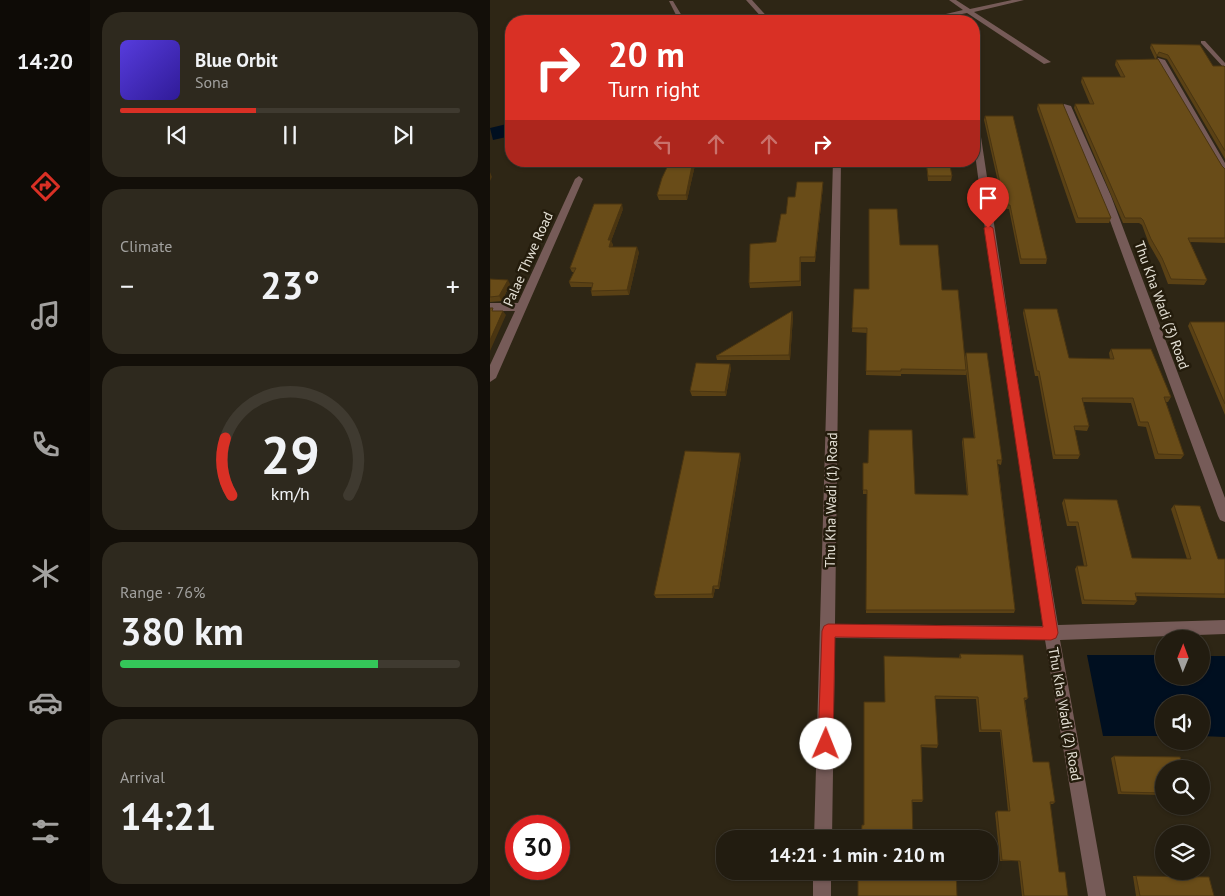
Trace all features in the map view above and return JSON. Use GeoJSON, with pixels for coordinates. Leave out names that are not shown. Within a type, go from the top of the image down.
{"type":"FeatureCollection","features":[{"type":"Feature","properties":{"kind":"street"},"geometry":{"type":"LineString","coordinates":[[749,0],[763,15]]}},
{"type":"Feature","properties":{"kind":"street"},"geometry":{"type":"LineString","coordinates":[[952,0],[977,15]]}},
{"type":"Feature","properties":{"kind":"street"},"geometry":{"type":"LineString","coordinates":[[950,15],[1021,0]]}},
{"type":"Feature","properties":{"kind":"street"},"geometry":{"type":"LineString","coordinates":[[671,2],[679,15]]}},
{"type":"Feature","properties":{"kind":"street"},"geometry":{"type":"LineString","coordinates":[[980,17],[1047,62]]}},
{"type":"Feature","properties":{"kind":"street"},"geometry":{"type":"LineString","coordinates":[[1203,42],[1225,67]]}},
{"type":"Feature","properties":{"kind":"street"},"geometry":{"type":"LineString","coordinates":[[1161,60],[1225,170]]}},
{"type":"Feature","properties":{"kind":"street","name":"Thu Kha Wadi (3) Road"},"geometry":{"type":"LineString","coordinates":[[1067,106],[1106,196],[1225,516]]}},
{"type":"Feature","properties":{"kind":"street","name":"Thu Kha Wadi (2) Road"},"geometry":{"type":"LineString","coordinates":[[980,162],[996,283],[1051,633],[1097,896]]}},
{"type":"Feature","properties":{"kind":"street","name":"Thu Kha Wadi (1) Road"},"geometry":{"type":"LineString","coordinates":[[823,830],[837,167]]}},
{"type":"Feature","properties":{"kind":"street","name":"Palae Thwe Road"},"geometry":{"type":"LineString","coordinates":[[490,378],[579,179]]}},
{"type":"Feature","properties":{"kind":"street"},"geometry":{"type":"LineString","coordinates":[[490,307],[522,307]]}},
{"type":"Feature","properties":{"kind":"street"},"geometry":{"type":"LineString","coordinates":[[828,631],[1051,633],[1225,627]]}},
{"type":"Feature","properties":{"kind":"street"},"geometry":{"type":"LineString","coordinates":[[822,880],[822,896]]}},
{"type":"Feature","properties":{"kind":"water"},"geometry":{"type":"Polygon","coordinates":[[[505,124],[505,137],[493,140],[490,128],[505,124]]]}},
{"type":"Feature","properties":{"kind":"water"},"geometry":{"type":"Polygon","coordinates":[[[1087,655],[1155,655],[1155,685],[1210,685],[1210,656],[1225,656],[1225,737],[1210,736],[1210,695],[1155,695],[1155,736],[1103,736],[1087,655]]]}},
{"type":"Feature","properties":{"kind":"building"},"geometry":{"type":"Polygon","coordinates":[[[1151,44],[1200,45],[1213,66],[1225,67],[1225,151],[1168,55],[1159,52],[1157,56],[1151,44]]]}},
{"type":"Feature","properties":{"kind":"building"},"geometry":{"type":"Polygon","coordinates":[[[1158,59],[1225,169],[1225,238],[1188,238],[1207,280],[1171,279],[1143,220],[1141,218],[1125,218],[1075,104],[1094,104],[1082,77],[1125,77],[1116,60],[1158,59]]]}},
{"type":"Feature","properties":{"kind":"building"},"geometry":{"type":"Polygon","coordinates":[[[1038,104],[1063,104],[1111,218],[1078,218],[1038,104]]]}},
{"type":"Feature","properties":{"kind":"building"},"geometry":{"type":"Polygon","coordinates":[[[985,116],[1013,116],[1047,259],[1021,259],[1010,205],[1005,205],[985,116]]]}},
{"type":"Feature","properties":{"kind":"building"},"geometry":{"type":"Polygon","coordinates":[[[667,167],[692,167],[686,195],[657,195],[667,167]]]}},
{"type":"Feature","properties":{"kind":"building"},"geometry":{"type":"Polygon","coordinates":[[[927,167],[950,167],[952,176],[928,176],[927,167]]]}},
{"type":"Feature","properties":{"kind":"building"},"geometry":{"type":"Polygon","coordinates":[[[797,182],[823,182],[815,257],[800,257],[800,281],[749,283],[750,244],[776,242],[781,214],[786,214],[788,197],[795,197],[797,182]]]}},
{"type":"Feature","properties":{"kind":"building"},"geometry":{"type":"Polygon","coordinates":[[[594,204],[622,204],[608,240],[611,240],[609,247],[637,247],[627,290],[591,291],[593,283],[569,282],[576,268],[570,268],[594,204]]]}},
{"type":"Feature","properties":{"kind":"building"},"geometry":{"type":"Polygon","coordinates":[[[869,209],[897,209],[900,245],[938,245],[942,290],[958,290],[966,370],[901,369],[901,371],[866,371],[867,328],[852,328],[854,289],[869,289],[869,209]]]}},
{"type":"Feature","properties":{"kind":"building"},"geometry":{"type":"Polygon","coordinates":[[[490,279],[508,280],[499,296],[490,297],[490,279]]]}},
{"type":"Feature","properties":{"kind":"building"},"geometry":{"type":"Polygon","coordinates":[[[490,308],[493,308],[492,311],[503,311],[490,340],[490,308]]]}},
{"type":"Feature","properties":{"kind":"building"},"geometry":{"type":"Polygon","coordinates":[[[1024,309],[1057,309],[1069,358],[1114,359],[1111,349],[1151,349],[1171,397],[1164,397],[1184,455],[1158,454],[1148,422],[1140,422],[1133,398],[1082,398],[1089,426],[1074,426],[1080,455],[1055,455],[1039,371],[1037,371],[1024,309]]]}},
{"type":"Feature","properties":{"kind":"building"},"geometry":{"type":"Polygon","coordinates":[[[792,311],[789,355],[716,356],[792,311]]]}},
{"type":"Feature","properties":{"kind":"building"},"geometry":{"type":"Polygon","coordinates":[[[1190,322],[1225,322],[1225,404],[1190,322]]]}},
{"type":"Feature","properties":{"kind":"building"},"geometry":{"type":"Polygon","coordinates":[[[966,353],[987,353],[1002,460],[997,460],[1015,610],[866,610],[867,490],[863,490],[863,463],[868,463],[869,430],[912,430],[915,494],[968,495],[963,438],[975,438],[966,353]]]}},
{"type":"Feature","properties":{"kind":"building"},"geometry":{"type":"Polygon","coordinates":[[[696,363],[730,364],[725,392],[690,391],[696,363]]]}},
{"type":"Feature","properties":{"kind":"building"},"geometry":{"type":"Polygon","coordinates":[[[685,451],[740,453],[718,586],[713,586],[712,594],[654,595],[685,451]]]}},
{"type":"Feature","properties":{"kind":"building"},"geometry":{"type":"Polygon","coordinates":[[[1064,499],[1117,500],[1132,558],[1191,559],[1174,505],[1200,506],[1218,559],[1225,559],[1225,594],[1135,593],[1137,601],[1084,600],[1077,566],[1087,566],[1078,522],[1069,522],[1064,499]]]}},
{"type":"Feature","properties":{"kind":"building"},"geometry":{"type":"Polygon","coordinates":[[[960,654],[1023,655],[1028,698],[1024,698],[1033,762],[1049,762],[1055,802],[1050,802],[1059,872],[1065,872],[1068,896],[1024,896],[1020,861],[1002,860],[997,811],[1010,811],[1001,730],[981,730],[978,697],[935,696],[938,745],[921,745],[923,800],[912,800],[913,830],[862,830],[862,825],[864,825],[864,702],[885,702],[884,656],[961,658],[960,654]]]}},
{"type":"Feature","properties":{"kind":"building"},"geometry":{"type":"Polygon","coordinates":[[[1114,756],[1180,757],[1181,760],[1155,760],[1155,793],[1121,792],[1114,756]]]}},
{"type":"Feature","properties":{"kind":"building"},"geometry":{"type":"Polygon","coordinates":[[[1136,876],[1155,876],[1155,880],[1210,880],[1214,896],[1140,896],[1136,876]]]}},
{"type":"Feature","properties":{"kind":"building"},"geometry":{"type":"Polygon","coordinates":[[[858,880],[956,880],[957,896],[858,896],[858,880]]]}},
{"type":"Feature","properties":{"kind":"route"},"geometry":{"type":"LineString","coordinates":[[826,744],[828,631],[1051,633],[988,228]]}}]}
